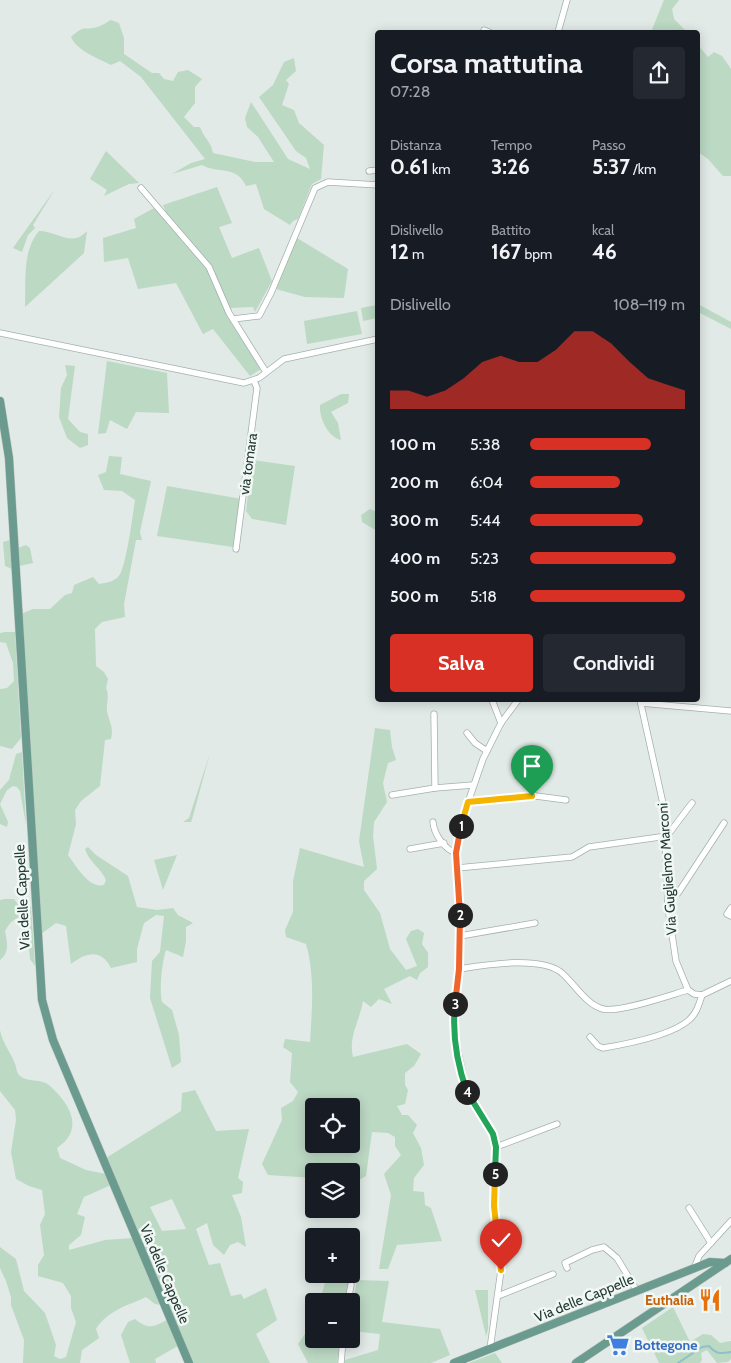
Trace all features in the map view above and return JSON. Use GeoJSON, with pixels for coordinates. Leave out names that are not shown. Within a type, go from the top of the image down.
{"type":"FeatureCollection","features":[{"type":"Feature","properties":{"kind":"main road","name":"Via delle Cappelle"},"geometry":{"type":"LineString","coordinates":[[0,401],[9,458],[42,1000],[52,1040],[189,1363]]}},
{"type":"Feature","properties":{"kind":"main road","name":"Via delle Cappelle"},"geometry":{"type":"LineString","coordinates":[[454,1363],[694,1269],[716,1261],[728,1261]]}},
{"type":"Feature","properties":{"kind":"main road"},"geometry":{"type":"LineString","coordinates":[[576,1363],[728,1261]]}},
{"type":"Feature","properties":{"kind":"street"},"geometry":{"type":"LineString","coordinates":[[558,30],[566,0]]}},
{"type":"Feature","properties":{"kind":"street"},"geometry":{"type":"LineString","coordinates":[[368,171],[375,170]]}},
{"type":"Feature","properties":{"kind":"street"},"geometry":{"type":"LineString","coordinates":[[233,319],[259,316],[315,188],[328,182],[375,185]]}},
{"type":"Feature","properties":{"kind":"street"},"geometry":{"type":"LineString","coordinates":[[141,188],[210,267],[233,319],[266,372]]}},
{"type":"Feature","properties":{"kind":"street"},"geometry":{"type":"LineString","coordinates":[[0,333],[234,382],[254,381],[284,359],[375,339]]}},
{"type":"Feature","properties":{"kind":"street","name":"via tomara"},"geometry":{"type":"LineString","coordinates":[[236,549],[258,388],[254,381]]}},
{"type":"Feature","properties":{"kind":"street"},"geometry":{"type":"LineString","coordinates":[[493,702],[501,723]]}},
{"type":"Feature","properties":{"kind":"street"},"geometry":{"type":"LineString","coordinates":[[490,1349],[501,1270],[494,1206],[496,1147],[493,1134],[469,1098],[460,1067],[454,1024],[460,936],[456,853],[473,785],[501,723],[517,702]]}},
{"type":"Feature","properties":{"kind":"street"},"geometry":{"type":"LineString","coordinates":[[640,702],[731,711]]}},
{"type":"Feature","properties":{"kind":"street","name":"Via Guglielmo Marconi"},"geometry":{"type":"LineString","coordinates":[[640,702],[662,795],[667,836],[668,898],[674,951],[688,990]]}},
{"type":"Feature","properties":{"kind":"street"},"geometry":{"type":"LineString","coordinates":[[434,714],[435,788]]}},
{"type":"Feature","properties":{"kind":"street"},"geometry":{"type":"LineString","coordinates":[[467,733],[475,743],[487,751]]}},
{"type":"Feature","properties":{"kind":"street"},"geometry":{"type":"LineString","coordinates":[[392,795],[435,788],[473,785]]}},
{"type":"Feature","properties":{"kind":"street"},"geometry":{"type":"LineString","coordinates":[[468,802],[536,796],[566,800]]}},
{"type":"Feature","properties":{"kind":"street"},"geometry":{"type":"LineString","coordinates":[[457,868],[572,857],[588,847],[667,836],[692,803]]}},
{"type":"Feature","properties":{"kind":"street"},"geometry":{"type":"LineString","coordinates":[[433,822],[434,831],[450,851],[456,853]]}},
{"type":"Feature","properties":{"kind":"street"},"geometry":{"type":"LineString","coordinates":[[668,898],[678,892],[724,822]]}},
{"type":"Feature","properties":{"kind":"street"},"geometry":{"type":"LineString","coordinates":[[410,849],[444,843]]}},
{"type":"Feature","properties":{"kind":"street"},"geometry":{"type":"LineString","coordinates":[[731,908],[727,914],[731,916]]}},
{"type":"Feature","properties":{"kind":"street"},"geometry":{"type":"LineString","coordinates":[[460,936],[535,923]]}},
{"type":"Feature","properties":{"kind":"street"},"geometry":{"type":"LineString","coordinates":[[459,969],[504,963],[552,968],[560,972],[594,1005],[607,1010],[688,990],[694,994],[702,995],[731,981]]}},
{"type":"Feature","properties":{"kind":"street"},"geometry":{"type":"LineString","coordinates":[[590,1037],[603,1048],[670,1030],[691,1018],[702,995]]}},
{"type":"Feature","properties":{"kind":"street"},"geometry":{"type":"LineString","coordinates":[[496,1147],[557,1124]]}},
{"type":"Feature","properties":{"kind":"street"},"geometry":{"type":"LineString","coordinates":[[690,1208],[711,1243]]}},
{"type":"Feature","properties":{"kind":"street"},"geometry":{"type":"LineString","coordinates":[[694,1269],[696,1259],[731,1221]]}},
{"type":"Feature","properties":{"kind":"street"},"geometry":{"type":"LineString","coordinates":[[567,1268],[565,1263],[592,1250],[604,1247],[617,1258],[636,1291]]}},
{"type":"Feature","properties":{"kind":"street"},"geometry":{"type":"LineString","coordinates":[[498,1296],[553,1274]]}},
{"type":"Feature","properties":{"kind":"street"},"geometry":{"type":"LineString","coordinates":[[350,1293],[351,1286]]}},
{"type":"Feature","properties":{"kind":"street"},"geometry":{"type":"LineString","coordinates":[[341,1363],[342,1348]]}},
{"type":"Feature","properties":{"kind":"green space"},"geometry":{"type":"Polygon","coordinates":[[[664,0],[679,0],[672,9],[674,19],[685,30],[652,30],[664,0]]]}},
{"type":"Feature","properties":{"kind":"green space"},"geometry":{"type":"Polygon","coordinates":[[[111,20],[119,23],[124,38],[124,54],[152,73],[159,73],[164,79],[173,81],[178,72],[188,70],[202,79],[195,87],[195,103],[184,117],[194,127],[200,127],[213,153],[255,162],[274,162],[258,137],[247,127],[245,118],[251,102],[288,159],[310,169],[306,158],[296,151],[259,97],[273,85],[284,62],[294,58],[296,71],[286,80],[289,84],[282,105],[294,110],[299,123],[324,145],[321,179],[312,184],[298,219],[290,225],[264,209],[256,184],[246,186],[238,175],[232,172],[208,168],[202,165],[172,174],[191,163],[205,159],[141,77],[120,61],[111,65],[88,54],[71,37],[82,29],[93,28],[111,20]]]}},
{"type":"Feature","properties":{"kind":"green space"},"geometry":{"type":"Polygon","coordinates":[[[700,47],[708,57],[714,52],[722,56],[731,69],[731,176],[723,176],[708,159],[700,153],[700,47]]]}},
{"type":"Feature","properties":{"kind":"green space"},"geometry":{"type":"Polygon","coordinates":[[[106,151],[139,183],[129,184],[104,196],[107,190],[90,179],[106,151]]]}},
{"type":"Feature","properties":{"kind":"green space"},"geometry":{"type":"Polygon","coordinates":[[[217,187],[232,223],[219,227],[232,258],[259,248],[272,281],[255,312],[253,307],[230,308],[209,263],[167,215],[163,205],[217,187]]]}},
{"type":"Feature","properties":{"kind":"green space"},"geometry":{"type":"Polygon","coordinates":[[[55,189],[33,225],[35,228],[28,235],[22,252],[13,248],[55,189]]]}},
{"type":"Feature","properties":{"kind":"green space"},"geometry":{"type":"Polygon","coordinates":[[[154,208],[208,268],[229,319],[261,369],[250,376],[213,329],[203,334],[176,283],[138,289],[128,258],[104,262],[103,238],[136,228],[134,219],[154,208]]]}},
{"type":"Feature","properties":{"kind":"green space"},"geometry":{"type":"Polygon","coordinates":[[[39,231],[75,238],[87,231],[84,253],[25,307],[27,257],[39,231]]]}},
{"type":"Feature","properties":{"kind":"green space"},"geometry":{"type":"Polygon","coordinates":[[[297,238],[348,269],[344,298],[305,297],[276,289],[297,238]]]}},
{"type":"Feature","properties":{"kind":"green space"},"geometry":{"type":"Polygon","coordinates":[[[375,305],[375,318],[363,321],[361,308],[375,305]]]}},
{"type":"Feature","properties":{"kind":"green space"},"geometry":{"type":"Polygon","coordinates":[[[700,305],[731,322],[731,329],[700,313],[700,305]]]}},
{"type":"Feature","properties":{"kind":"green space"},"geometry":{"type":"Polygon","coordinates":[[[357,311],[362,334],[307,344],[304,321],[357,311]]]}},
{"type":"Feature","properties":{"kind":"green space"},"geometry":{"type":"Polygon","coordinates":[[[107,361],[167,373],[169,413],[136,412],[127,429],[110,420],[106,433],[98,434],[107,361]]]}},
{"type":"Feature","properties":{"kind":"green space"},"geometry":{"type":"Polygon","coordinates":[[[65,365],[75,366],[68,419],[80,432],[88,434],[88,445],[80,448],[67,438],[59,417],[61,388],[67,375],[65,365]]]}},
{"type":"Feature","properties":{"kind":"green space"},"geometry":{"type":"Polygon","coordinates":[[[341,394],[349,394],[348,403],[331,412],[338,423],[341,440],[332,435],[325,426],[321,416],[320,405],[341,394]]]}},
{"type":"Feature","properties":{"kind":"green space"},"geometry":{"type":"Polygon","coordinates":[[[109,456],[122,457],[120,474],[151,481],[140,532],[142,540],[136,540],[124,604],[125,617],[102,622],[95,629],[96,666],[104,672],[108,679],[106,688],[108,694],[107,711],[112,735],[111,739],[105,740],[100,786],[81,801],[75,810],[76,824],[68,855],[88,880],[93,884],[104,885],[106,880],[87,854],[85,849],[88,847],[96,855],[128,876],[137,907],[157,910],[173,908],[178,915],[193,923],[186,927],[183,957],[166,950],[162,969],[162,1002],[172,1010],[179,1035],[181,1062],[172,1068],[150,998],[152,961],[160,952],[164,916],[156,915],[144,923],[137,949],[137,962],[111,968],[103,958],[93,954],[71,964],[66,926],[56,923],[41,934],[21,614],[33,609],[50,609],[65,595],[72,593],[74,585],[93,577],[99,584],[109,582],[116,579],[121,572],[129,541],[135,500],[122,491],[104,490],[98,475],[106,472],[109,456]]]}},
{"type":"Feature","properties":{"kind":"green space"},"geometry":{"type":"Polygon","coordinates":[[[252,460],[295,466],[286,525],[252,519],[246,511],[252,460]]]}},
{"type":"Feature","properties":{"kind":"green space"},"geometry":{"type":"Polygon","coordinates":[[[167,486],[242,499],[233,547],[157,536],[167,486]]]}},
{"type":"Feature","properties":{"kind":"green space"},"geometry":{"type":"Polygon","coordinates":[[[370,509],[375,511],[375,530],[362,522],[361,515],[370,509]]]}},
{"type":"Feature","properties":{"kind":"green space"},"geometry":{"type":"Polygon","coordinates":[[[10,540],[12,569],[5,566],[3,542],[10,540]]]}},
{"type":"Feature","properties":{"kind":"green space"},"geometry":{"type":"Polygon","coordinates":[[[26,545],[30,548],[33,563],[19,566],[18,548],[26,545]]]}},
{"type":"Feature","properties":{"kind":"green space"},"geometry":{"type":"Polygon","coordinates":[[[15,632],[21,738],[12,749],[0,746],[0,689],[7,688],[14,681],[13,663],[6,643],[0,642],[0,633],[15,632]]]}},
{"type":"Feature","properties":{"kind":"green space"},"geometry":{"type":"Polygon","coordinates":[[[375,728],[390,730],[396,760],[388,763],[383,783],[387,802],[374,822],[373,836],[377,869],[364,881],[364,890],[380,913],[390,949],[406,970],[417,966],[406,939],[411,931],[418,929],[424,933],[422,944],[428,953],[428,967],[420,973],[417,980],[410,976],[384,989],[392,1004],[379,999],[371,1007],[363,1001],[353,1036],[352,1050],[353,1057],[407,1044],[421,1054],[414,1066],[405,1073],[405,1085],[408,1090],[405,1104],[397,1106],[402,1115],[408,1115],[417,1125],[413,1133],[421,1148],[424,1165],[414,1178],[413,1191],[424,1192],[425,1205],[431,1208],[442,1241],[397,1245],[388,1269],[379,1269],[391,1195],[384,1174],[401,1155],[395,1146],[395,1137],[388,1133],[372,1132],[366,1176],[360,1179],[360,1163],[305,1163],[305,1177],[268,1175],[262,1164],[282,1120],[281,1108],[293,1101],[298,1092],[290,1082],[292,1053],[283,1047],[285,1039],[310,1042],[312,993],[309,956],[306,944],[286,937],[285,930],[293,912],[293,881],[300,848],[364,867],[359,841],[375,728]]]}},
{"type":"Feature","properties":{"kind":"green space"},"geometry":{"type":"Polygon","coordinates":[[[22,752],[26,825],[20,791],[17,787],[13,786],[7,790],[0,804],[0,790],[9,780],[16,754],[22,752]]]}},
{"type":"Feature","properties":{"kind":"green space"},"geometry":{"type":"Polygon","coordinates":[[[210,753],[191,822],[183,822],[189,818],[210,753]]]}},
{"type":"Feature","properties":{"kind":"green space"},"geometry":{"type":"Polygon","coordinates":[[[0,804],[8,822],[7,827],[0,824],[0,804]]]}},
{"type":"Feature","properties":{"kind":"green space"},"geometry":{"type":"Polygon","coordinates":[[[177,855],[163,890],[154,860],[177,855]]]}},
{"type":"Feature","properties":{"kind":"green space"},"geometry":{"type":"Polygon","coordinates":[[[14,899],[19,906],[31,906],[35,966],[30,959],[26,916],[13,921],[5,931],[7,950],[0,960],[0,900],[14,899]]]}},
{"type":"Feature","properties":{"kind":"green space"},"geometry":{"type":"Polygon","coordinates":[[[0,1030],[16,1065],[17,1073],[26,1079],[43,1082],[50,1086],[63,1101],[72,1117],[71,1133],[66,1141],[57,1148],[60,1158],[86,1170],[106,1174],[111,1185],[84,1197],[77,1214],[85,1217],[81,1235],[69,1245],[69,1250],[105,1240],[133,1238],[161,1305],[155,1304],[146,1297],[106,1317],[96,1329],[99,1338],[82,1350],[80,1363],[23,1363],[24,1340],[11,1305],[11,1297],[6,1281],[0,1268],[0,1247],[16,1259],[24,1291],[45,1313],[56,1345],[54,1356],[60,1359],[66,1357],[76,1322],[71,1308],[71,1296],[63,1283],[38,1276],[38,1265],[44,1255],[40,1225],[45,1214],[42,1190],[16,1179],[11,1152],[16,1120],[15,1110],[0,1091],[0,1030]]]}},
{"type":"Feature","properties":{"kind":"green space"},"geometry":{"type":"Polygon","coordinates":[[[195,1090],[216,1131],[249,1129],[238,1178],[243,1182],[242,1193],[232,1195],[241,1217],[246,1247],[238,1242],[230,1245],[224,1255],[213,1245],[207,1223],[196,1229],[209,1265],[220,1263],[231,1296],[241,1294],[244,1299],[266,1288],[277,1320],[256,1334],[270,1363],[192,1363],[142,1243],[147,1242],[162,1262],[165,1261],[148,1237],[139,1237],[106,1158],[181,1111],[182,1093],[195,1090]],[[172,1199],[150,1207],[162,1231],[186,1229],[172,1199]]]}},
{"type":"Feature","properties":{"kind":"green space"},"geometry":{"type":"Polygon","coordinates":[[[360,1280],[389,1281],[382,1322],[440,1329],[450,1355],[431,1363],[344,1363],[345,1360],[378,1350],[380,1334],[360,1332],[360,1293],[354,1293],[356,1283],[360,1283],[360,1280]]]}},
{"type":"Feature","properties":{"kind":"green space"},"geometry":{"type":"Polygon","coordinates":[[[325,1283],[348,1283],[346,1293],[322,1293],[325,1283]]]}},
{"type":"Feature","properties":{"kind":"green space"},"geometry":{"type":"Polygon","coordinates":[[[475,1290],[488,1290],[488,1330],[486,1336],[475,1290]]]}},
{"type":"Feature","properties":{"kind":"green space"},"geometry":{"type":"Polygon","coordinates":[[[673,1307],[690,1342],[703,1334],[711,1335],[720,1343],[731,1341],[731,1359],[728,1362],[717,1363],[707,1350],[701,1353],[702,1360],[700,1363],[659,1363],[642,1328],[673,1307]]]}},
{"type":"Feature","properties":{"kind":"green space"},"geometry":{"type":"Polygon","coordinates":[[[135,1319],[147,1326],[167,1320],[178,1346],[155,1359],[156,1363],[130,1363],[121,1335],[128,1322],[135,1319]]]}},
{"type":"Feature","properties":{"kind":"green space"},"geometry":{"type":"Polygon","coordinates":[[[305,1334],[305,1348],[339,1348],[337,1363],[308,1363],[298,1344],[305,1334]]]}},
{"type":"Feature","properties":{"kind":"green space"},"geometry":{"type":"Polygon","coordinates":[[[495,1353],[502,1363],[469,1363],[495,1353]]]}},
{"type":"Feature","properties":{"kind":"waterway"},"geometry":{"type":"LineString","coordinates":[[678,1363],[702,1347],[709,1346],[718,1353],[731,1352]]}},
{"type":"Feature","properties":{"kind":"place","name":"Euthalia"},"geometry":{"type":"Point","coordinates":[710,1300]}},
{"type":"Feature","properties":{"kind":"place","name":"Bottegone"},"geometry":{"type":"Point","coordinates":[618,1345]}},
{"type":"Feature","properties":{"kind":"route"},"geometry":{"type":"LineString","coordinates":[[501,1270],[494,1206],[495,1141],[493,1134],[469,1098],[455,1043],[454,1018],[460,936],[460,897],[456,848],[468,802],[532,796]]}}]}
